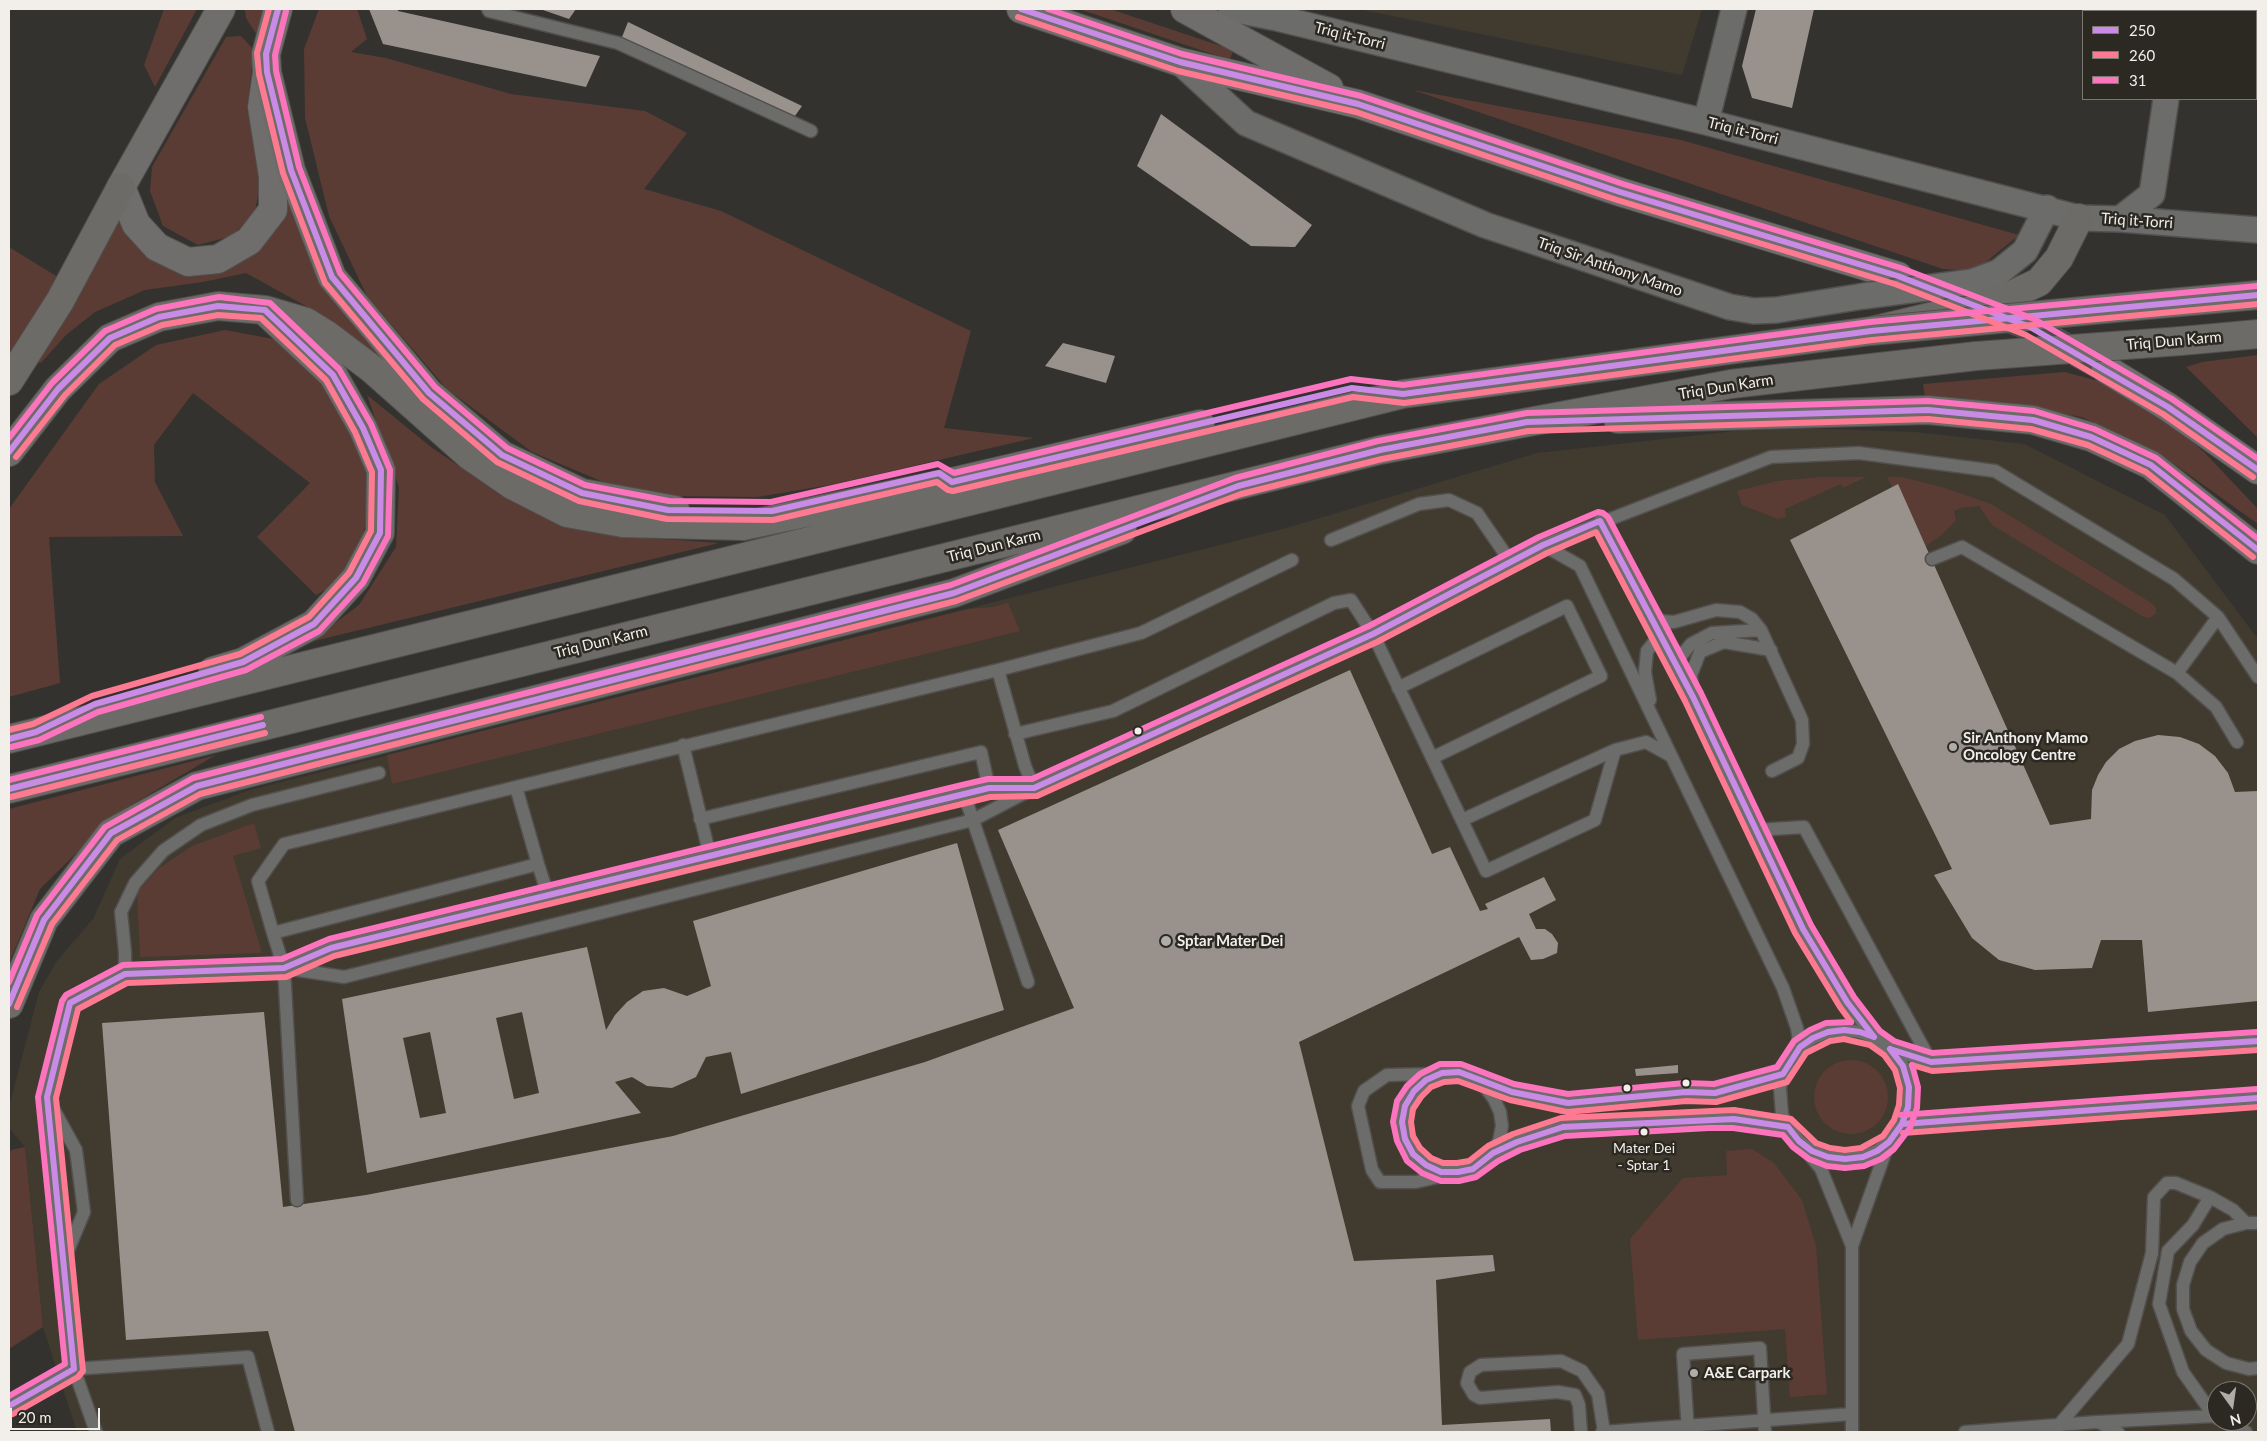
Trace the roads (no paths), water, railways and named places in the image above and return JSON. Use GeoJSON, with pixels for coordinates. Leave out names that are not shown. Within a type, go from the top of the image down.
{"type":"FeatureCollection","features":[{"type":"Feature","properties":{"kind":"highway"},"geometry":{"type":"LineString","coordinates":[[267,72],[291,170],[332,276],[429,393],[502,455],[582,493],[668,510],[772,511],[939,473],[952,482]]}},
{"type":"Feature","properties":{"kind":"highway"},"geometry":{"type":"LineString","coordinates":[[9,381],[60,301],[121,188]]}},
{"type":"Feature","properties":{"kind":"highway"},"geometry":{"type":"LineString","coordinates":[[1871,331],[2009,296],[2039,282],[2059,258],[2079,218]]}},
{"type":"Feature","properties":{"kind":"highway"},"geometry":{"type":"LineString","coordinates":[[9,739],[1403,394],[1871,331],[2258,295]]}},
{"type":"Feature","properties":{"kind":"highway"},"geometry":{"type":"LineString","coordinates":[[9,452],[58,389],[110,338],[159,317],[218,306],[265,310],[306,322],[327,335],[372,369],[470,456],[512,485],[567,513],[624,523],[743,526],[952,482],[1352,388],[1403,394]]}},
{"type":"Feature","properties":{"kind":"highway"},"geometry":{"type":"LineString","coordinates":[[36,732],[95,704],[243,662],[314,624],[356,578],[380,533],[381,470],[363,428],[333,375],[265,310]]}},
{"type":"Feature","properties":{"kind":"highway","name":"Triq Dun Karm"},"geometry":{"type":"LineString","coordinates":[[9,789],[208,738],[1380,450],[1731,384],[1976,356],[2258,334]]}},
{"type":"Feature","properties":{"kind":"highway"},"geometry":{"type":"LineString","coordinates":[[1528,422],[1928,410],[2033,420],[2090,437],[2151,465],[2258,550]]}},
{"type":"Feature","properties":{"kind":"highway"},"geometry":{"type":"LineString","coordinates":[[9,1004],[44,920],[111,834],[197,786],[954,593],[1238,486]]}},
{"type":"Feature","properties":{"kind":"main road"},"geometry":{"type":"LineString","coordinates":[[221,9],[121,188],[136,224],[157,248],[188,262],[218,258],[249,241],[273,210],[274,176],[262,107],[267,72],[266,54],[278,9]]}},
{"type":"Feature","properties":{"kind":"main road","name":"Triq Sir Anthony Mamo"},"geometry":{"type":"LineString","coordinates":[[1021,9],[1180,62],[1358,104],[1620,192],[1898,276]]}},
{"type":"Feature","properties":{"kind":"main road"},"geometry":{"type":"LineString","coordinates":[[1186,9],[1358,104]]}},
{"type":"Feature","properties":{"kind":"main road"},"geometry":{"type":"LineString","coordinates":[[2106,370],[2168,407],[2258,470]]}},
{"type":"Feature","properties":{"kind":"street","name":"Triq it-Torri"},"geometry":{"type":"LineString","coordinates":[[1231,9],[1279,13],[2079,218],[2120,219],[2258,230]]}},
{"type":"Feature","properties":{"kind":"street"},"geometry":{"type":"LineString","coordinates":[[1706,122],[1734,9]]}},
{"type":"Feature","properties":{"kind":"street","name":"Triq Sir Anthony Mamo"},"geometry":{"type":"LineString","coordinates":[[1180,62],[1246,123],[1485,225],[1730,308],[1754,311],[1777,310],[1972,282],[2000,272],[2025,251],[2046,208]]}},
{"type":"Feature","properties":{"kind":"street"},"geometry":{"type":"LineString","coordinates":[[2120,219],[2152,194],[2166,100]]}},
{"type":"Feature","properties":{"kind":"lane"},"geometry":{"type":"LineString","coordinates":[[488,9],[618,43],[811,131]]}},
{"type":"Feature","properties":{"kind":"lane"},"geometry":{"type":"LineString","coordinates":[[96,1432],[74,1369],[47,1097],[70,1003],[125,974],[284,968],[344,978],[973,820],[1034,788],[1373,634],[1542,544],[1771,457],[1859,453],[1995,471],[2174,579],[2218,618],[2258,677]]}},
{"type":"Feature","properties":{"kind":"lane"},"geometry":{"type":"LineString","coordinates":[[1331,540],[1419,504],[1449,500],[1477,513],[1510,561]]}},
{"type":"Feature","properties":{"kind":"lane"},"geometry":{"type":"LineString","coordinates":[[1600,522],[1693,697],[1803,929],[1847,1002],[1874,1037],[1890,1049],[1902,1066],[1908,1087],[1908,1107],[1902,1124],[1889,1142],[1852,1246],[1852,1432]]}},
{"type":"Feature","properties":{"kind":"lane"},"geometry":{"type":"LineString","coordinates":[[1542,544],[1580,566],[1783,988],[1797,1028],[1800,1048]]}},
{"type":"Feature","properties":{"kind":"lane"},"geometry":{"type":"LineString","coordinates":[[1932,559],[1962,547],[2177,673],[2216,707],[2237,742]]}},
{"type":"Feature","properties":{"kind":"lane"},"geometry":{"type":"LineString","coordinates":[[297,1200],[284,968],[258,881],[284,844],[683,745],[998,670],[1140,633],[1292,560]]}},
{"type":"Feature","properties":{"kind":"lane"},"geometry":{"type":"LineString","coordinates":[[1016,734],[1113,711],[1334,603],[1351,600],[1373,634],[1486,870],[1595,820],[1615,750]]}},
{"type":"Feature","properties":{"kind":"lane"},"geometry":{"type":"LineString","coordinates":[[1398,688],[1568,606],[1601,676],[1432,758]]}},
{"type":"Feature","properties":{"kind":"lane"},"geometry":{"type":"LineString","coordinates":[[1646,609],[1661,621],[1674,622],[1716,610],[1740,612],[1752,618],[1761,630],[1802,720],[1803,744],[1798,758],[1772,771]]}},
{"type":"Feature","properties":{"kind":"lane"},"geometry":{"type":"LineString","coordinates":[[2177,673],[2218,618]]}},
{"type":"Feature","properties":{"kind":"lane"},"geometry":{"type":"LineString","coordinates":[[1654,717],[1645,672],[1647,651],[1659,634],[1674,622]]}},
{"type":"Feature","properties":{"kind":"lane"},"geometry":{"type":"LineString","coordinates":[[1675,663],[1691,644],[1712,633],[1761,630]]}},
{"type":"Feature","properties":{"kind":"lane"},"geometry":{"type":"LineString","coordinates":[[1693,697],[1691,675],[1700,652],[1724,642],[1770,650]]}},
{"type":"Feature","properties":{"kind":"lane"},"geometry":{"type":"LineString","coordinates":[[998,670],[1025,766],[1034,788]]}},
{"type":"Feature","properties":{"kind":"lane"},"geometry":{"type":"LineString","coordinates":[[1462,820],[1615,750],[1646,742],[1671,756]]}},
{"type":"Feature","properties":{"kind":"lane"},"geometry":{"type":"LineString","coordinates":[[683,745],[710,856]]}},
{"type":"Feature","properties":{"kind":"lane"},"geometry":{"type":"LineString","coordinates":[[700,819],[980,752],[989,788]]}},
{"type":"Feature","properties":{"kind":"lane"},"geometry":{"type":"LineString","coordinates":[[125,974],[121,912],[135,883],[163,851],[201,825],[252,805],[379,773]]}},
{"type":"Feature","properties":{"kind":"lane"},"geometry":{"type":"LineString","coordinates":[[516,787],[548,894]]}},
{"type":"Feature","properties":{"kind":"lane"},"geometry":{"type":"LineString","coordinates":[[284,968],[330,948],[989,788],[1034,788]]}},
{"type":"Feature","properties":{"kind":"lane"},"geometry":{"type":"LineString","coordinates":[[964,794],[1028,982]]}},
{"type":"Feature","properties":{"kind":"lane"},"geometry":{"type":"LineString","coordinates":[[1757,830],[1804,827],[1930,1062]]}},
{"type":"Feature","properties":{"kind":"lane"},"geometry":{"type":"LineString","coordinates":[[273,933],[538,864]]}},
{"type":"Feature","properties":{"kind":"lane"},"geometry":{"type":"LineString","coordinates":[[1852,1246],[1821,1169],[1788,1127],[1782,1115],[1780,1102],[1783,1074],[1790,1060],[1800,1048],[1813,1038],[1828,1032],[1844,1030],[1860,1032],[1874,1037]]}},
{"type":"Feature","properties":{"kind":"lane"},"geometry":{"type":"LineString","coordinates":[[1890,1049],[1930,1062],[2258,1041]]}},
{"type":"Feature","properties":{"kind":"lane"},"geometry":{"type":"LineString","coordinates":[[1493,1154],[1499,1141],[1502,1126],[1500,1112],[1494,1098],[1485,1087],[1458,1072],[1387,1075],[1364,1091],[1358,1106],[1372,1170],[1380,1182],[1416,1182],[1472,1169],[1493,1154],[1517,1142],[1563,1127],[1734,1119],[1788,1127]]}},
{"type":"Feature","properties":{"kind":"lane"},"geometry":{"type":"LineString","coordinates":[[1442,1073],[1426,1080],[1414,1091],[1405,1106],[1402,1122],[1405,1139],[1413,1154],[1426,1165],[1441,1172],[1458,1172]]}},
{"type":"Feature","properties":{"kind":"lane"},"geometry":{"type":"LineString","coordinates":[[1468,1077],[1512,1092],[1568,1103],[1686,1092],[1715,1094],[1783,1074]]}},
{"type":"Feature","properties":{"kind":"lane"},"geometry":{"type":"LineString","coordinates":[[47,1097],[76,1150],[84,1212],[63,1262]]}},
{"type":"Feature","properties":{"kind":"lane"},"geometry":{"type":"LineString","coordinates":[[1902,1124],[2258,1098]]}},
{"type":"Feature","properties":{"kind":"lane"},"geometry":{"type":"LineString","coordinates":[[1799,1141],[1812,1151],[1828,1157],[1845,1160],[1863,1156],[1889,1142]]}},
{"type":"Feature","properties":{"kind":"lane"},"geometry":{"type":"LineString","coordinates":[[2058,1426],[2128,1344],[2152,1253],[2154,1196],[2167,1183],[2176,1183],[2210,1197],[2252,1223]]}},
{"type":"Feature","properties":{"kind":"lane"},"geometry":{"type":"LineString","coordinates":[[2207,1404],[2183,1372],[2159,1304],[2168,1251],[2193,1225],[2210,1197]]}},
{"type":"Feature","properties":{"kind":"lane"},"geometry":{"type":"LineString","coordinates":[[2252,1223],[2223,1229],[2204,1243],[2190,1262],[2183,1285],[2183,1309],[2191,1331],[2206,1350],[2226,1363],[2249,1369],[2258,1368]]}},
{"type":"Feature","properties":{"kind":"lane"},"geometry":{"type":"LineString","coordinates":[[1687,1429],[1683,1354],[1760,1348],[1765,1426]]}},
{"type":"Feature","properties":{"kind":"lane"},"geometry":{"type":"LineString","coordinates":[[9,1406],[74,1369],[248,1357],[268,1432]]}},
{"type":"Feature","properties":{"kind":"lane"},"geometry":{"type":"LineString","coordinates":[[1581,1432],[1579,1405],[1575,1395],[1558,1392],[1480,1398],[1474,1395],[1467,1383],[1470,1372],[1481,1365],[1561,1361],[1582,1371],[1598,1394],[1603,1432],[1765,1426],[1852,1414]]}},
{"type":"Feature","properties":{"kind":"lane"},"geometry":{"type":"LineString","coordinates":[[1965,1432],[2097,1422],[2207,1418]]}},
{"type":"Feature","properties":{"kind":"lane"},"geometry":{"type":"LineString","coordinates":[[2097,1422],[2118,1432]]}},
{"type":"Feature","properties":{"kind":"tunnel"},"geometry":{"type":"LineString","coordinates":[[2001,316],[2030,327],[2106,369]]}},
{"type":"Feature","properties":{"kind":"place","name":"Sir Anthony Mamo Oncology Centre"},"geometry":{"type":"Point","coordinates":[1953,747]}},
{"type":"Feature","properties":{"kind":"place","name":"Sptar Mater Dei"},"geometry":{"type":"Point","coordinates":[1166,941]}},
{"type":"Feature","properties":{"kind":"place","name":"Mater Dei - Sptar 1"},"geometry":{"type":"Point","coordinates":[1644,1132]}},
{"type":"Feature","properties":{"kind":"place","name":"A&E Carpark"},"geometry":{"type":"Point","coordinates":[1694,1373]}}]}
